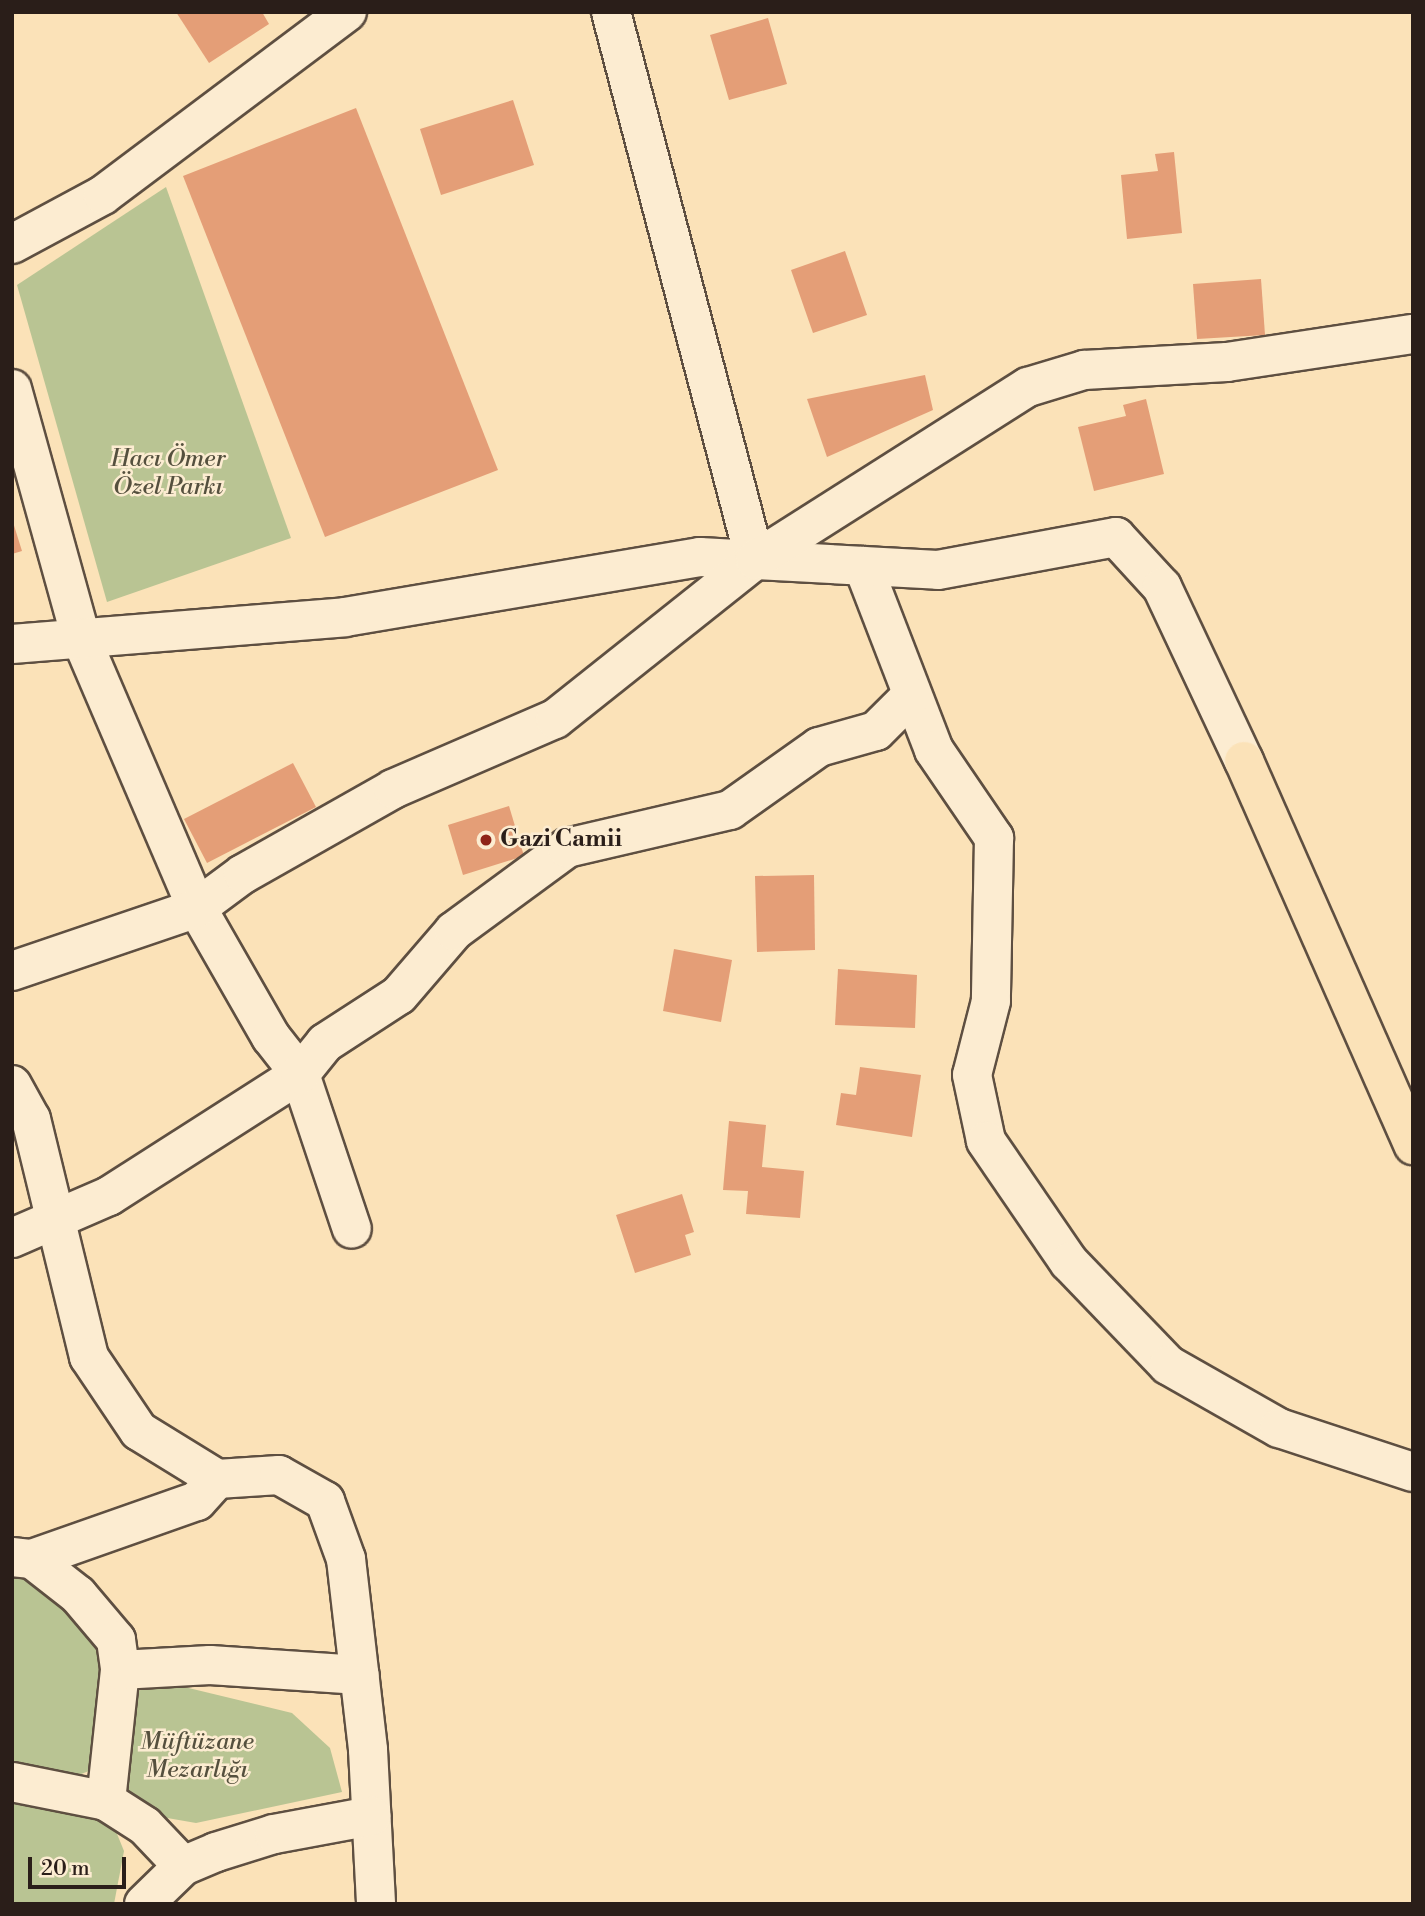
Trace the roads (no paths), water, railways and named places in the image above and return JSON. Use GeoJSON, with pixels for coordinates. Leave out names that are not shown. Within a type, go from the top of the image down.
{"type":"FeatureCollection","features":[{"type":"Feature","properties":{"kind":"main road"},"geometry":{"type":"LineString","coordinates":[[1244,761],[1413,1145]]}},
{"type":"Feature","properties":{"kind":"street"},"geometry":{"type":"LineString","coordinates":[[12,244],[103,195],[347,12]]}},
{"type":"Feature","properties":{"kind":"street"},"geometry":{"type":"LineString","coordinates":[[611,12],[755,560]]}},
{"type":"Feature","properties":{"kind":"street"},"geometry":{"type":"LineString","coordinates":[[12,971],[197,908],[243,874],[393,789],[555,719],[755,560],[1028,387],[1084,370],[1227,362],[1413,334]]}},
{"type":"Feature","properties":{"kind":"street"},"geometry":{"type":"LineString","coordinates":[[12,389],[81,638],[197,908],[271,1037],[300,1074],[352,1229]]}},
{"type":"Feature","properties":{"kind":"street"},"geometry":{"type":"LineString","coordinates":[[12,644],[345,617],[700,557],[937,570],[1116,537],[1162,587],[1244,761]]}},
{"type":"Feature","properties":{"kind":"street"},"geometry":{"type":"LineString","coordinates":[[863,566],[934,750],[994,838],[991,1001],[972,1075],[986,1141],[1069,1262],[1168,1365],[1279,1427],[1413,1472]]}},
{"type":"Feature","properties":{"kind":"street"},"geometry":{"type":"LineString","coordinates":[[12,1238],[56,1220],[185,1152],[300,1074],[325,1043],[399,995],[454,931],[567,848],[730,810],[819,747],[876,731],[911,696]]}},
{"type":"Feature","properties":{"kind":"street"},"geometry":{"type":"LineString","coordinates":[[12,1085],[32,1119],[89,1357],[139,1431],[217,1479],[279,1475],[326,1501],[346,1559],[360,1675],[376,1904]]}},
{"type":"Feature","properties":{"kind":"street"},"geometry":{"type":"LineString","coordinates":[[22,1558],[197,1501],[217,1479]]}},
{"type":"Feature","properties":{"kind":"street"},"geometry":{"type":"LineString","coordinates":[[22,1558],[78,1595],[116,1640],[120,1670],[106,1801]]}},
{"type":"Feature","properties":{"kind":"street"},"geometry":{"type":"LineString","coordinates":[[120,1670],[209,1665],[360,1675]]}},
{"type":"Feature","properties":{"kind":"street"},"geometry":{"type":"LineString","coordinates":[[12,1782],[106,1801],[145,1826],[183,1866]]}},
{"type":"Feature","properties":{"kind":"street"},"geometry":{"type":"LineString","coordinates":[[144,1904],[183,1866],[274,1834],[371,1816]]}},
{"type":"Feature","properties":{"kind":"place","name":"Gazi Camii"},"geometry":{"type":"Point","coordinates":[486,840]}},
{"type":"Feature","properties":{"kind":"park label","name":"Hacı Ömer Özel Parkı"},"geometry":{"type":"Point","coordinates":[168,474]}},
{"type":"Feature","properties":{"kind":"park label","name":"Müftüzane Mezarlığı"},"geometry":{"type":"Point","coordinates":[197,1757]}}]}
